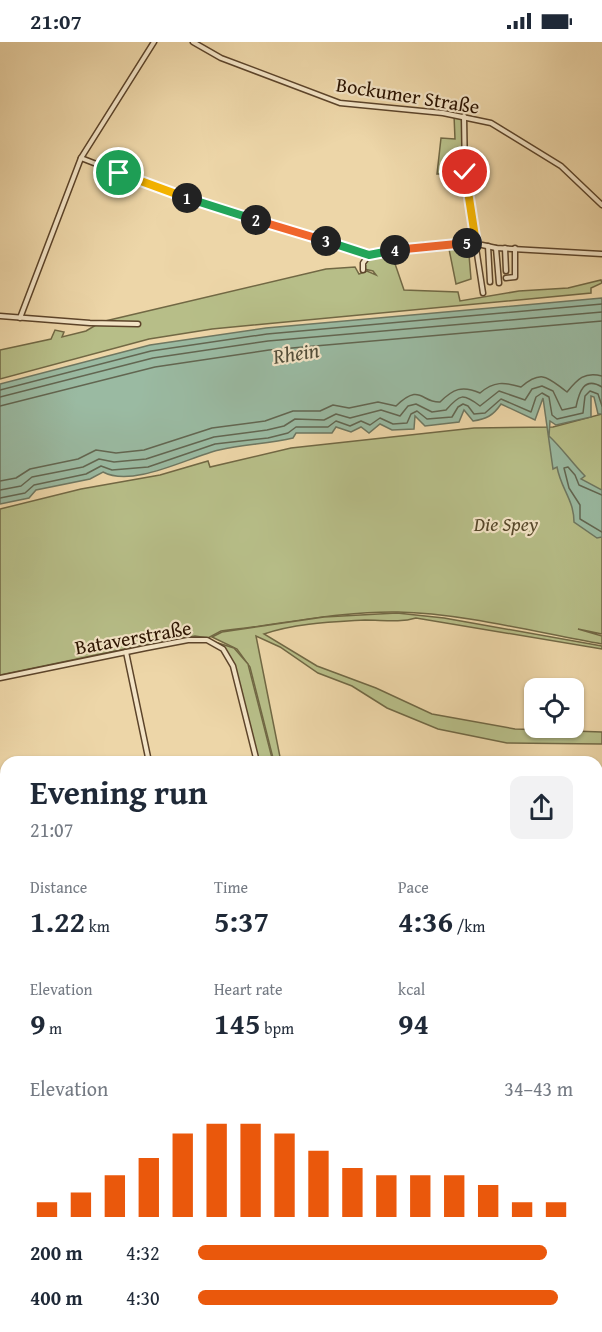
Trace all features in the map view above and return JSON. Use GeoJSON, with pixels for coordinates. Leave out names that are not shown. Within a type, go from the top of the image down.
{"type":"FeatureCollection","features":[{"type":"Feature","properties":{"kind":"street"},"geometry":{"type":"LineString","coordinates":[[20,318],[81,158],[154,42]]}},
{"type":"Feature","properties":{"kind":"street","name":"Bockumer Straße"},"geometry":{"type":"LineString","coordinates":[[193,42],[221,58],[340,103],[464,116],[499,127],[552,159],[602,205]]}},
{"type":"Feature","properties":{"kind":"street"},"geometry":{"type":"LineString","coordinates":[[464,116],[465,176],[483,293]]}},
{"type":"Feature","properties":{"kind":"street"},"geometry":{"type":"LineString","coordinates":[[81,158],[176,195],[369,255],[425,245],[476,243],[496,248],[602,254]]}},
{"type":"Feature","properties":{"kind":"street"},"geometry":{"type":"LineString","coordinates":[[488,246],[490,282]]}},
{"type":"Feature","properties":{"kind":"street"},"geometry":{"type":"LineString","coordinates":[[496,248],[499,283]]}},
{"type":"Feature","properties":{"kind":"street"},"geometry":{"type":"LineString","coordinates":[[505,248],[506,271]]}},
{"type":"Feature","properties":{"kind":"street"},"geometry":{"type":"LineString","coordinates":[[506,278],[515,277],[515,249]]}},
{"type":"Feature","properties":{"kind":"street"},"geometry":{"type":"LineString","coordinates":[[363,270],[363,263],[369,255]]}},
{"type":"Feature","properties":{"kind":"street"},"geometry":{"type":"LineString","coordinates":[[0,316],[138,324]]}},
{"type":"Feature","properties":{"kind":"street","name":"Bataverstraße"},"geometry":{"type":"LineString","coordinates":[[0,678],[198,639],[219,646],[233,666],[256,756]]}},
{"type":"Feature","properties":{"kind":"street"},"geometry":{"type":"LineString","coordinates":[[126,652],[148,756]]}},
{"type":"Feature","properties":{"kind":"green space"},"geometry":{"type":"Polygon","coordinates":[[[454,115],[462,117],[464,174],[437,174],[441,138],[455,139],[454,115]]]}},
{"type":"Feature","properties":{"kind":"green space"},"geometry":{"type":"Polygon","coordinates":[[[468,243],[471,279],[456,284],[448,244],[468,243]]]}},
{"type":"Feature","properties":{"kind":"green space"},"geometry":{"type":"Polygon","coordinates":[[[391,252],[404,290],[458,292],[460,301],[519,291],[568,288],[601,280],[602,283],[591,288],[591,293],[212,329],[149,339],[0,379],[0,350],[51,339],[55,330],[64,332],[62,337],[86,331],[101,322],[326,269],[355,267],[359,274],[367,271],[376,275],[373,271],[364,269],[365,264],[374,256],[391,252]]]}},
{"type":"Feature","properties":{"kind":"green space","name":"Die Spey"},"geometry":{"type":"Polygon","coordinates":[[[602,414],[602,634],[578,629],[602,636],[602,644],[448,616],[376,612],[221,631],[208,638],[195,636],[146,645],[144,641],[144,645],[0,675],[0,509],[81,489],[160,475],[208,461],[210,467],[291,448],[474,428],[553,427],[602,414]]]}},
{"type":"Feature","properties":{"kind":"green space"},"geometry":{"type":"Polygon","coordinates":[[[397,613],[444,618],[602,646],[602,649],[416,618],[397,621],[365,620],[314,624],[289,627],[264,634],[317,666],[376,688],[432,714],[524,729],[524,738],[584,738],[584,731],[602,732],[602,744],[507,743],[438,729],[387,708],[352,686],[318,673],[280,647],[256,636],[280,756],[272,756],[250,667],[237,649],[212,637],[222,632],[324,617],[397,613]]]}},
{"type":"Feature","properties":{"kind":"green space"},"geometry":{"type":"Polygon","coordinates":[[[218,643],[234,648],[248,664],[271,756],[257,756],[233,662],[218,643]]]}},
{"type":"Feature","properties":{"kind":"water","name":"Rhein"},"geometry":{"type":"Polygon","coordinates":[[[602,298],[602,414],[598,414],[594,397],[591,396],[591,417],[556,425],[550,421],[549,436],[585,476],[581,479],[602,490],[602,537],[597,538],[574,522],[572,507],[557,467],[553,469],[543,398],[535,420],[501,404],[489,416],[473,421],[464,410],[459,422],[425,426],[415,416],[414,429],[392,430],[380,424],[369,433],[361,427],[351,432],[336,427],[332,433],[296,433],[293,438],[219,450],[145,474],[115,476],[103,472],[90,479],[36,490],[29,498],[0,504],[0,384],[150,345],[266,328],[602,298]]]}},
{"type":"Feature","properties":{"kind":"route"},"geometry":{"type":"LineString","coordinates":[[119,173],[176,195],[369,255],[425,245],[476,243],[471,223],[465,172]]}}]}
